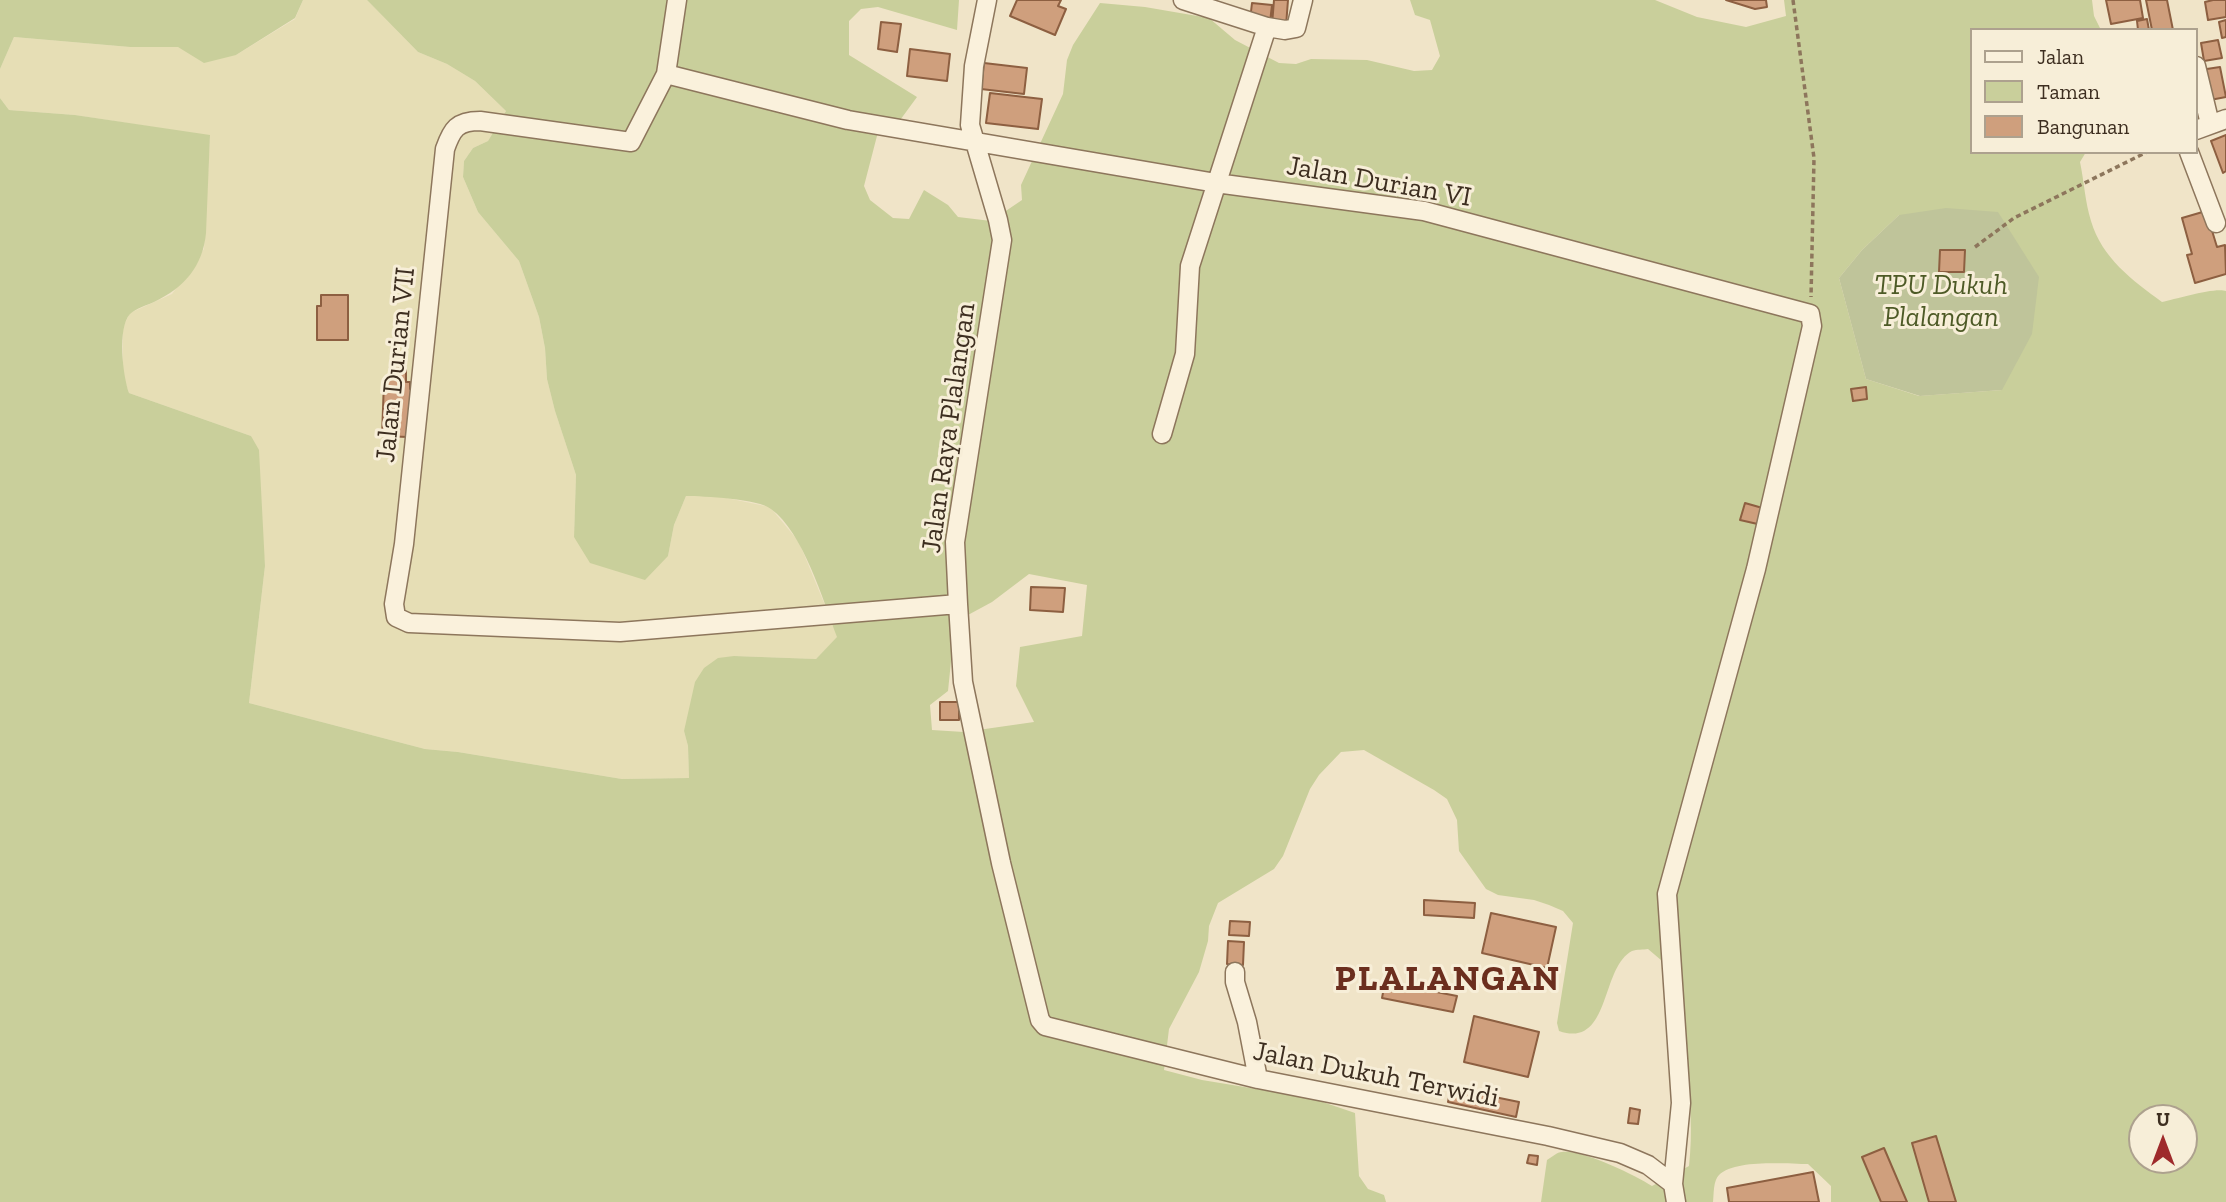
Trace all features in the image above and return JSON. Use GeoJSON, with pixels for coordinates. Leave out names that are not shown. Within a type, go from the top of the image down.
{"type":"FeatureCollection","features":[{"type":"Feature","properties":{"kind":"street"},"geometry":{"type":"LineString","coordinates":[[677,0],[666,74],[848,120],[974,141]]}},
{"type":"Feature","properties":{"kind":"street","name":"Jalan Raya Plalangan"},"geometry":{"type":"LineString","coordinates":[[987,0],[974,66],[970,125],[1002,240],[955,542],[958,604],[963,682],[978,757],[1037,1010],[1045,1026]]}},
{"type":"Feature","properties":{"kind":"street"},"geometry":{"type":"LineString","coordinates":[[1183,0],[1267,27],[1285,30],[1296,27],[1303,0]]}},
{"type":"Feature","properties":{"kind":"street"},"geometry":{"type":"LineString","coordinates":[[1162,434],[1185,354],[1190,266],[1267,27]]}},
{"type":"Feature","properties":{"kind":"street","name":"Jalan Durian VII"},"geometry":{"type":"LineString","coordinates":[[666,74],[629,142],[480,121],[467,121],[457,126],[449,137],[445,149],[404,544],[394,604],[396,617],[409,623],[620,632],[958,604]]}},
{"type":"Feature","properties":{"kind":"street"},"geometry":{"type":"LineString","coordinates":[[2198,74],[2211,125]]}},
{"type":"Feature","properties":{"kind":"street","name":"Jalan Durian VI"},"geometry":{"type":"LineString","coordinates":[[974,141],[1216,183],[1424,211],[1810,314]]}},
{"type":"Feature","properties":{"kind":"street"},"geometry":{"type":"LineString","coordinates":[[2190,154],[2216,223]]}},
{"type":"Feature","properties":{"kind":"street"},"geometry":{"type":"LineString","coordinates":[[1674,1193],[1681,1103],[1667,894],[1669,880],[1756,569],[1812,326],[1810,314]]}},
{"type":"Feature","properties":{"kind":"street"},"geometry":{"type":"LineString","coordinates":[[1236,972],[1235,982],[1247,1022],[1258,1079]]}},
{"type":"Feature","properties":{"kind":"street","name":"Jalan Dukuh Terwidi"},"geometry":{"type":"LineString","coordinates":[[1045,1026],[1258,1079],[1548,1136],[1620,1153],[1648,1166],[1674,1193]]}},
{"type":"Feature","properties":{"kind":"path"},"geometry":{"type":"LineString","coordinates":[[1793,0],[1814,158],[1810,314]]}},
{"type":"Feature","properties":{"kind":"path"},"geometry":{"type":"LineString","coordinates":[[1975,247],[2014,218],[2143,154]]}},
{"type":"Feature","properties":{"kind":"shaded area"},"geometry":{"type":"Polygon","coordinates":[[[303,0],[367,0],[418,52],[447,64],[475,81],[506,111],[488,141],[473,148],[464,161],[463,177],[478,212],[519,261],[539,317],[547,379],[576,475],[574,537],[668,556],[674,525],[686,496],[717,496],[770,507],[799,542],[838,637],[816,659],[734,656],[684,731],[688,746],[689,778],[622,779],[425,749],[249,703],[265,566],[251,436],[129,393],[123,376],[123,327],[130,313],[172,294],[204,249],[210,136],[75,115],[9,110],[0,98],[0,69],[14,37],[130,47],[178,47],[236,55],[295,19],[303,0]]]}},
{"type":"Feature","properties":{"kind":"green space"},"geometry":{"type":"Polygon","coordinates":[[[0,0],[303,0],[295,18],[236,55],[204,63],[178,47],[130,47],[14,37],[0,69],[0,0]]]}},
{"type":"Feature","properties":{"kind":"green space"},"geometry":{"type":"Polygon","coordinates":[[[367,0],[959,0],[957,30],[878,7],[861,9],[849,21],[849,55],[917,97],[895,127],[878,132],[864,186],[870,200],[893,218],[909,219],[924,190],[948,205],[958,217],[991,221],[1022,200],[1021,185],[1063,94],[1067,60],[1073,45],[1100,3],[1145,7],[1209,18],[1235,40],[1279,63],[1296,64],[1311,59],[1367,60],[1414,71],[1432,70],[1440,56],[1430,20],[1415,15],[1410,0],[1655,0],[1697,17],[1746,27],[1786,16],[1784,0],[2092,0],[2094,16],[2100,28],[1970,28],[1970,154],[2085,154],[2080,162],[2091,221],[2103,246],[2119,267],[2162,302],[2205,292],[2226,291],[2226,1202],[1831,1202],[1831,1186],[1808,1164],[1775,1163],[1749,1164],[1719,1175],[1713,1202],[1541,1202],[1547,1160],[1560,1152],[1582,1154],[1652,1186],[1689,1166],[1689,1091],[1668,966],[1648,949],[1632,951],[1614,973],[1597,1018],[1588,1028],[1576,1033],[1559,1031],[1557,1023],[1573,923],[1563,911],[1549,905],[1498,895],[1486,889],[1459,851],[1457,820],[1447,799],[1364,750],[1341,752],[1319,775],[1310,789],[1283,856],[1274,869],[1218,903],[1209,926],[1208,941],[1199,972],[1169,1029],[1164,1070],[1202,1080],[1311,1098],[1355,1113],[1359,1176],[1368,1189],[1384,1195],[1386,1202],[0,1202],[0,98],[9,110],[75,115],[210,135],[206,233],[201,256],[183,283],[165,296],[130,314],[124,330],[122,352],[129,393],[251,436],[259,450],[265,566],[249,703],[425,749],[622,779],[689,778],[688,746],[684,731],[695,682],[704,668],[718,658],[734,656],[816,659],[837,637],[818,586],[793,534],[771,509],[755,503],[686,496],[674,525],[668,556],[645,580],[590,563],[574,537],[576,475],[547,379],[539,317],[519,261],[478,212],[463,177],[464,161],[473,148],[488,141],[506,111],[475,81],[447,64],[418,52],[367,0]],[[1899,215],[1862,250],[1839,278],[1866,379],[1919,396],[2002,390],[1899,215]],[[1029,574],[992,602],[955,622],[948,691],[930,705],[932,730],[964,732],[1034,722],[1016,686],[1020,647],[1082,636],[1087,585],[1029,574]]]}},
{"type":"Feature","properties":{"kind":"green space","name":"TPU Dukuh Plalangan"},"geometry":{"type":"Polygon","coordinates":[[[1946,208],[1998,212],[2039,277],[2032,334],[2002,390],[1920,396],[1866,379],[1839,278],[1862,250],[1899,215],[1946,208]]]}},
{"type":"Feature","properties":{"kind":"building"},"geometry":{"type":"Polygon","coordinates":[[[1017,0],[1061,0],[1058,6],[1066,9],[1055,35],[1010,16],[1017,0]]]}},
{"type":"Feature","properties":{"kind":"building"},"geometry":{"type":"Polygon","coordinates":[[[1274,0],[1288,0],[1286,26],[1272,25],[1274,0]]]}},
{"type":"Feature","properties":{"kind":"building"},"geometry":{"type":"Polygon","coordinates":[[[1726,0],[1766,0],[1767,7],[1755,9],[1726,0]]]}},
{"type":"Feature","properties":{"kind":"building"},"geometry":{"type":"Polygon","coordinates":[[[2106,0],[2140,0],[2143,18],[2111,24],[2106,0]]]}},
{"type":"Feature","properties":{"kind":"building"},"geometry":{"type":"Polygon","coordinates":[[[2146,0],[2167,0],[2173,28],[2152,28],[2146,0]]]}},
{"type":"Feature","properties":{"kind":"building"},"geometry":{"type":"Polygon","coordinates":[[[2226,0],[2226,17],[2208,20],[2205,2],[2226,0]]]}},
{"type":"Feature","properties":{"kind":"building"},"geometry":{"type":"Polygon","coordinates":[[[1252,3],[1272,5],[1270,22],[1250,20],[1252,3]]]}},
{"type":"Feature","properties":{"kind":"building"},"geometry":{"type":"Polygon","coordinates":[[[2147,19],[2149,28],[2138,28],[2137,21],[2147,19]]]}},
{"type":"Feature","properties":{"kind":"building"},"geometry":{"type":"Polygon","coordinates":[[[2226,20],[2226,37],[2222,38],[2219,22],[2226,20]]]}},
{"type":"Feature","properties":{"kind":"building"},"geometry":{"type":"Polygon","coordinates":[[[881,22],[901,24],[897,52],[878,49],[881,22]]]}},
{"type":"Feature","properties":{"kind":"building"},"geometry":{"type":"Polygon","coordinates":[[[2218,40],[2222,58],[2204,61],[2201,43],[2218,40]]]}},
{"type":"Feature","properties":{"kind":"building"},"geometry":{"type":"Polygon","coordinates":[[[910,49],[950,54],[947,81],[907,76],[910,49]]]}},
{"type":"Feature","properties":{"kind":"building"},"geometry":{"type":"Polygon","coordinates":[[[984,63],[1027,68],[1024,94],[981,89],[984,63]]]}},
{"type":"Feature","properties":{"kind":"building"},"geometry":{"type":"Polygon","coordinates":[[[2220,67],[2226,97],[2205,101],[2200,70],[2220,67]]]}},
{"type":"Feature","properties":{"kind":"building"},"geometry":{"type":"Polygon","coordinates":[[[990,93],[1042,99],[1038,129],[986,123],[990,93]]]}},
{"type":"Feature","properties":{"kind":"building"},"geometry":{"type":"Polygon","coordinates":[[[2226,135],[2226,171],[2223,173],[2211,141],[2226,135]]]}},
{"type":"Feature","properties":{"kind":"building"},"geometry":{"type":"Polygon","coordinates":[[[2206,211],[2217,247],[2225,245],[2226,274],[2195,283],[2187,255],[2192,254],[2182,218],[2206,211]]]}},
{"type":"Feature","properties":{"kind":"building"},"geometry":{"type":"Polygon","coordinates":[[[1940,250],[1965,250],[1964,272],[1939,272],[1940,250]]]}},
{"type":"Feature","properties":{"kind":"building"},"geometry":{"type":"Polygon","coordinates":[[[321,295],[348,295],[348,340],[317,340],[317,306],[321,306],[321,295]]]}},
{"type":"Feature","properties":{"kind":"building"},"geometry":{"type":"Polygon","coordinates":[[[390,368],[406,369],[406,382],[410,382],[410,389],[417,389],[416,406],[410,406],[408,437],[382,436],[384,381],[389,381],[390,368]]]}},
{"type":"Feature","properties":{"kind":"building"},"geometry":{"type":"Polygon","coordinates":[[[1866,387],[1867,399],[1853,401],[1851,389],[1866,387]]]}},
{"type":"Feature","properties":{"kind":"building"},"geometry":{"type":"Polygon","coordinates":[[[1745,503],[1766,509],[1762,525],[1740,520],[1745,503]]]}},
{"type":"Feature","properties":{"kind":"building"},"geometry":{"type":"Polygon","coordinates":[[[1031,587],[1065,588],[1063,612],[1030,610],[1031,587]]]}},
{"type":"Feature","properties":{"kind":"building"},"geometry":{"type":"Polygon","coordinates":[[[940,702],[959,702],[959,720],[940,720],[940,702]]]}},
{"type":"Feature","properties":{"kind":"building"},"geometry":{"type":"Polygon","coordinates":[[[1424,900],[1475,903],[1474,918],[1424,915],[1424,900]]]}},
{"type":"Feature","properties":{"kind":"building"},"geometry":{"type":"Polygon","coordinates":[[[1491,913],[1556,927],[1547,968],[1482,953],[1491,913]]]}},
{"type":"Feature","properties":{"kind":"building"},"geometry":{"type":"Polygon","coordinates":[[[1230,921],[1250,922],[1249,936],[1229,935],[1230,921]]]}},
{"type":"Feature","properties":{"kind":"building"},"geometry":{"type":"Polygon","coordinates":[[[1228,941],[1244,942],[1243,965],[1227,964],[1228,941]]]}},
{"type":"Feature","properties":{"kind":"building"},"geometry":{"type":"Polygon","coordinates":[[[1385,982],[1457,996],[1453,1012],[1382,998],[1385,982]]]}},
{"type":"Feature","properties":{"kind":"building"},"geometry":{"type":"Polygon","coordinates":[[[1474,1016],[1539,1032],[1528,1077],[1464,1062],[1474,1016]]]}},
{"type":"Feature","properties":{"kind":"building"},"geometry":{"type":"Polygon","coordinates":[[[1451,1088],[1519,1102],[1516,1117],[1448,1102],[1451,1088]]]}},
{"type":"Feature","properties":{"kind":"building"},"geometry":{"type":"Polygon","coordinates":[[[1630,1108],[1640,1110],[1638,1124],[1628,1123],[1630,1108]]]}},
{"type":"Feature","properties":{"kind":"building"},"geometry":{"type":"Polygon","coordinates":[[[1936,1136],[1956,1202],[1929,1202],[1912,1143],[1936,1136]]]}},
{"type":"Feature","properties":{"kind":"building"},"geometry":{"type":"Polygon","coordinates":[[[1884,1148],[1907,1202],[1881,1202],[1862,1157],[1884,1148]]]}},
{"type":"Feature","properties":{"kind":"building"},"geometry":{"type":"Polygon","coordinates":[[[1529,1155],[1538,1156],[1537,1165],[1527,1163],[1529,1155]]]}},
{"type":"Feature","properties":{"kind":"building"},"geometry":{"type":"Polygon","coordinates":[[[1813,1172],[1819,1202],[1729,1202],[1727,1188],[1813,1172]]]}},
{"type":"Feature","properties":{"kind":"district","name":"PLALANGAN"},"geometry":{"type":"Point","coordinates":[1448,980]}}]}
